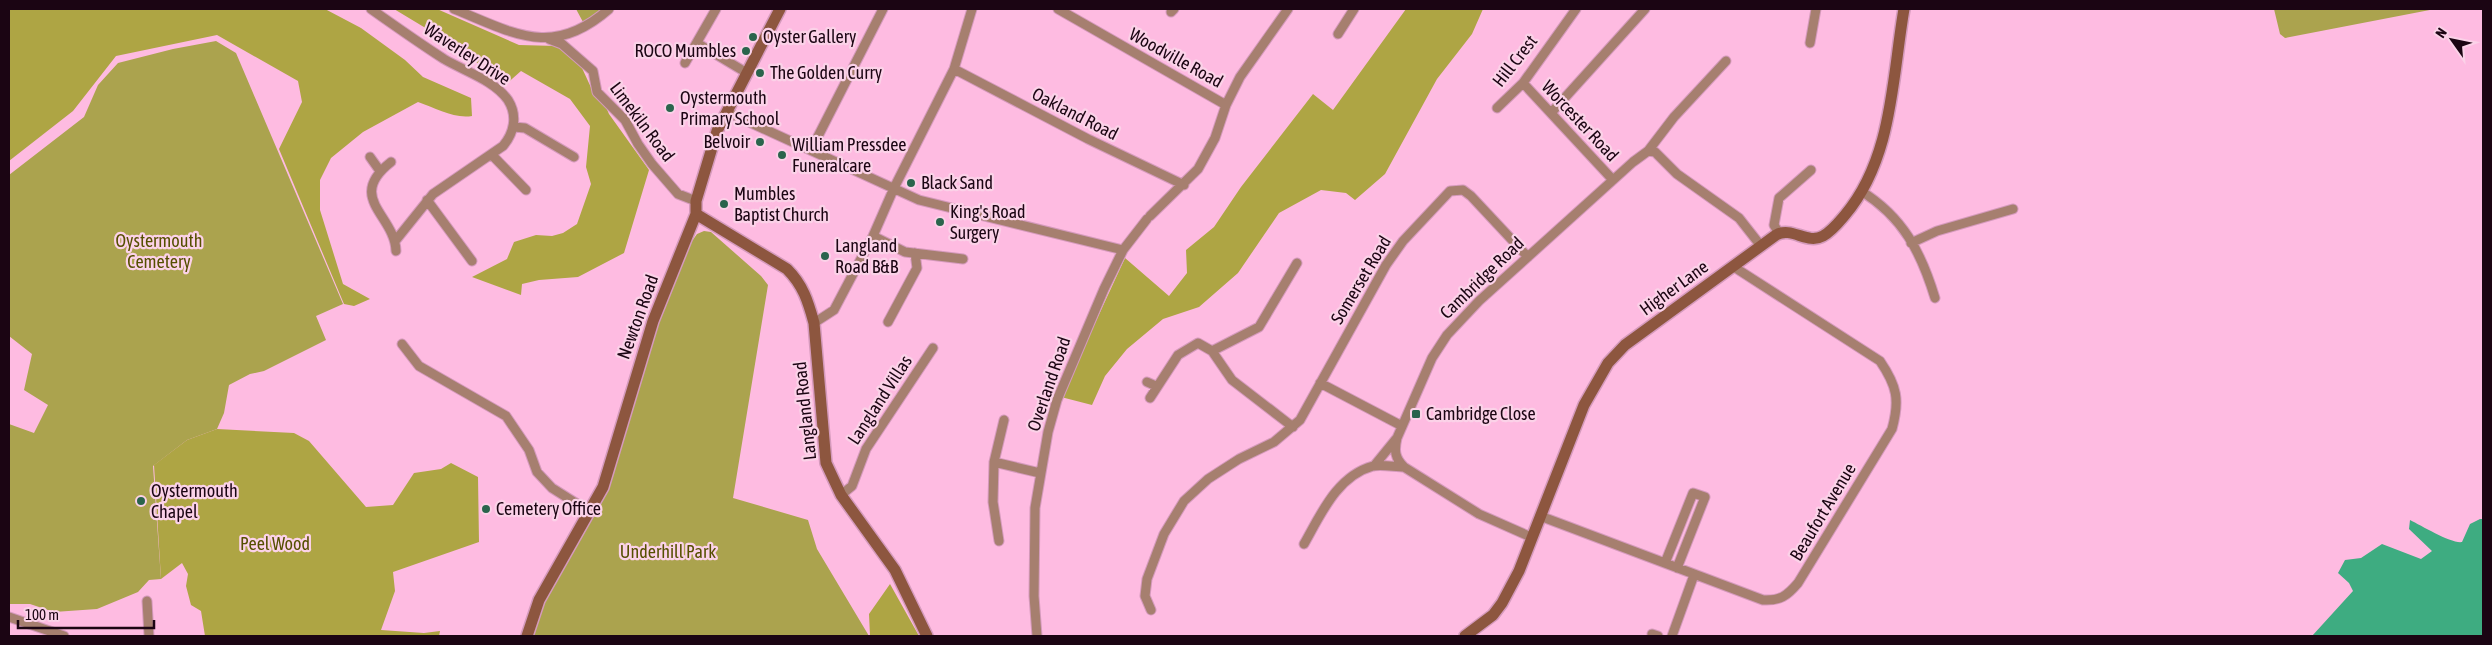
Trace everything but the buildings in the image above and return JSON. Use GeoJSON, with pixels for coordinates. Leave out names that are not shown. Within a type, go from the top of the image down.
{"type":"FeatureCollection","features":[{"type":"Feature","properties":{"kind":"street","name":"Waverley Drive"},"geometry":{"type":"LineString","coordinates":[[371,9],[445,59],[490,84],[504,95],[512,108],[514,127]]}},
{"type":"Feature","properties":{"kind":"street"},"geometry":{"type":"LineString","coordinates":[[454,9],[525,37],[549,39],[585,26],[609,9]]}},
{"type":"Feature","properties":{"kind":"street"},"geometry":{"type":"LineString","coordinates":[[685,63],[716,9]]}},
{"type":"Feature","properties":{"kind":"street","name":"Newton Road"},"geometry":{"type":"LineString","coordinates":[[527,636],[539,600],[603,487],[653,321],[696,214],[696,201],[717,131],[780,9]]}},
{"type":"Feature","properties":{"kind":"street"},"geometry":{"type":"LineString","coordinates":[[811,150],[883,9]]}},
{"type":"Feature","properties":{"kind":"street"},"geometry":{"type":"LineString","coordinates":[[814,323],[834,310],[872,236],[954,69],[972,9]]}},
{"type":"Feature","properties":{"kind":"street","name":"Woodville Road"},"geometry":{"type":"LineString","coordinates":[[1058,9],[1226,104]]}},
{"type":"Feature","properties":{"kind":"street","name":"Overland Road"},"geometry":{"type":"LineString","coordinates":[[1037,636],[1035,533],[1040,473],[1056,400],[1084,333],[1123,250],[1148,218],[1184,185],[1198,169],[1215,138],[1226,104],[1240,78],[1288,9]]}},
{"type":"Feature","properties":{"kind":"street"},"geometry":{"type":"LineString","coordinates":[[1338,34],[1354,9]]}},
{"type":"Feature","properties":{"kind":"street","name":"Hill Crest"},"geometry":{"type":"LineString","coordinates":[[1497,108],[1523,83],[1576,9]]}},
{"type":"Feature","properties":{"kind":"street"},"geometry":{"type":"LineString","coordinates":[[1551,113],[1645,9]]}},
{"type":"Feature","properties":{"kind":"street"},"geometry":{"type":"LineString","coordinates":[[1810,43],[1816,9]]}},
{"type":"Feature","properties":{"kind":"street"},"geometry":{"type":"LineString","coordinates":[[1811,170],[1779,198],[1774,225],[1779,234],[1792,233],[1814,239],[1823,236],[1836,225],[1861,191],[1883,143],[1904,9]]}},
{"type":"Feature","properties":{"kind":"street","name":"Limekiln Road"},"geometry":{"type":"LineString","coordinates":[[549,39],[562,44],[592,71],[597,92],[625,120],[652,164],[678,194],[696,201]]}},
{"type":"Feature","properties":{"kind":"street"},"geometry":{"type":"LineString","coordinates":[[697,43],[747,73]]}},
{"type":"Feature","properties":{"kind":"street","name":"Cambridge Road"},"geometry":{"type":"LineString","coordinates":[[1404,467],[1397,459],[1395,448],[1398,438],[1432,358],[1447,335],[1478,301],[1648,150],[1674,117],[1726,60]]}},
{"type":"Feature","properties":{"kind":"street","name":"Oakland Road"},"geometry":{"type":"LineString","coordinates":[[954,69],[1088,139],[1184,185]]}},
{"type":"Feature","properties":{"kind":"street","name":"Worcester Road"},"geometry":{"type":"LineString","coordinates":[[1523,83],[1613,180]]}},
{"type":"Feature","properties":{"kind":"street"},"geometry":{"type":"LineString","coordinates":[[727,112],[918,200],[1123,250]]}},
{"type":"Feature","properties":{"kind":"street"},"geometry":{"type":"LineString","coordinates":[[396,240],[427,200],[457,176],[492,155],[510,138],[514,127],[524,128],[574,156]]}},
{"type":"Feature","properties":{"kind":"street"},"geometry":{"type":"LineString","coordinates":[[1648,150],[1655,152],[1677,174],[1739,218],[1761,246]]}},
{"type":"Feature","properties":{"kind":"street"},"geometry":{"type":"LineString","coordinates":[[492,155],[526,190]]}},
{"type":"Feature","properties":{"kind":"street"},"geometry":{"type":"LineString","coordinates":[[370,157],[380,170]]}},
{"type":"Feature","properties":{"kind":"street"},"geometry":{"type":"LineString","coordinates":[[391,162],[380,170],[374,186],[372,200],[396,240],[396,251]]}},
{"type":"Feature","properties":{"kind":"street","name":"Somerset Road"},"geometry":{"type":"LineString","coordinates":[[1151,610],[1145,596],[1147,579],[1164,534],[1184,501],[1220,471],[1239,459],[1274,442],[1293,428],[1300,420],[1386,265],[1403,241],[1450,191],[1463,190],[1471,196],[1528,256]]}},
{"type":"Feature","properties":{"kind":"street"},"geometry":{"type":"LineString","coordinates":[[1861,191],[1885,208],[1901,224],[1927,273],[1935,298]]}},
{"type":"Feature","properties":{"kind":"street"},"geometry":{"type":"LineString","coordinates":[[427,200],[472,261]]}},
{"type":"Feature","properties":{"kind":"street"},"geometry":{"type":"LineString","coordinates":[[1911,243],[1937,231],[2013,209]]}},
{"type":"Feature","properties":{"kind":"street","name":"Langland Road"},"geometry":{"type":"LineString","coordinates":[[696,214],[787,269],[798,280],[804,291],[814,323],[826,463],[841,494],[895,570],[927,636]]}},
{"type":"Feature","properties":{"kind":"street","name":"Higher Lane"},"geometry":{"type":"LineString","coordinates":[[1465,636],[1492,615],[1502,603],[1519,571],[1584,404],[1608,363],[1625,346],[1779,234]]}},
{"type":"Feature","properties":{"kind":"street"},"geometry":{"type":"LineString","coordinates":[[872,236],[905,252],[963,259]]}},
{"type":"Feature","properties":{"kind":"street"},"geometry":{"type":"LineString","coordinates":[[888,322],[917,268],[915,253]]}},
{"type":"Feature","properties":{"kind":"street"},"geometry":{"type":"LineString","coordinates":[[1212,351],[1259,327],[1297,263]]}},
{"type":"Feature","properties":{"kind":"street","name":"Beaufort Avenue"},"geometry":{"type":"LineString","coordinates":[[1540,516],[1763,600],[1776,600],[1788,596],[1798,583],[1892,429],[1896,414],[1896,391],[1891,377],[1880,362],[1734,267]]}},
{"type":"Feature","properties":{"kind":"street"},"geometry":{"type":"LineString","coordinates":[[1150,398],[1156,386],[1178,355],[1198,343],[1212,351],[1232,380],[1293,428]]}},
{"type":"Feature","properties":{"kind":"street"},"geometry":{"type":"LineString","coordinates":[[402,344],[419,366],[506,416],[529,450],[537,472],[552,488],[590,512]]}},
{"type":"Feature","properties":{"kind":"street","name":"Langland Villas"},"geometry":{"type":"LineString","coordinates":[[841,494],[852,486],[866,449],[933,348]]}},
{"type":"Feature","properties":{"kind":"street"},"geometry":{"type":"LineString","coordinates":[[1146,382],[1156,386]]}},
{"type":"Feature","properties":{"kind":"street"},"geometry":{"type":"LineString","coordinates":[[1320,384],[1402,426]]}},
{"type":"Feature","properties":{"kind":"street"},"geometry":{"type":"LineString","coordinates":[[999,541],[993,502],[994,462],[1004,420]]}},
{"type":"Feature","properties":{"kind":"street"},"geometry":{"type":"LineString","coordinates":[[1304,544],[1336,492],[1352,476],[1374,466],[1398,438]]}},
{"type":"Feature","properties":{"kind":"street"},"geometry":{"type":"LineString","coordinates":[[994,462],[1040,473]]}},
{"type":"Feature","properties":{"kind":"street"},"geometry":{"type":"LineString","coordinates":[[1374,466],[1404,467],[1479,514],[1531,538]]}},
{"type":"Feature","properties":{"kind":"street"},"geometry":{"type":"LineString","coordinates":[[1665,563],[1693,493],[1705,497],[1677,568]]}},
{"type":"Feature","properties":{"kind":"street"},"geometry":{"type":"LineString","coordinates":[[1672,636],[1694,575]]}},
{"type":"Feature","properties":{"kind":"street"},"geometry":{"type":"LineString","coordinates":[[147,601],[149,636]]}},
{"type":"Feature","properties":{"kind":"street"},"geometry":{"type":"LineString","coordinates":[[9,617],[64,636]]}},
{"type":"Feature","properties":{"kind":"green space"},"geometry":{"type":"Polygon","coordinates":[[[9,9],[325,9],[361,28],[405,60],[423,77],[471,98],[472,116],[458,116],[418,102],[363,132],[331,158],[320,180],[320,210],[343,284],[370,299],[354,306],[344,304],[279,149],[302,102],[298,81],[217,35],[116,56],[73,111],[9,161],[9,9]]]}},
{"type":"Feature","properties":{"kind":"green space"},"geometry":{"type":"Polygon","coordinates":[[[394,9],[437,9],[519,45],[557,46],[567,52],[582,68],[594,94],[605,105],[609,114],[649,170],[624,253],[578,277],[539,280],[522,284],[521,295],[472,277],[507,259],[514,242],[536,235],[552,236],[563,233],[577,224],[591,184],[586,167],[590,126],[570,99],[521,71],[504,86],[462,50],[394,9]]]}},
{"type":"Feature","properties":{"kind":"green space"},"geometry":{"type":"Polygon","coordinates":[[[576,9],[604,9],[583,22],[576,9]]]}},
{"type":"Feature","properties":{"kind":"green space"},"geometry":{"type":"Polygon","coordinates":[[[1406,9],[1483,9],[1472,34],[1437,79],[1385,174],[1355,200],[1346,193],[1321,190],[1279,213],[1238,273],[1199,307],[1163,319],[1127,349],[1105,376],[1092,405],[1061,397],[1125,258],[1169,296],[1187,273],[1186,250],[1214,227],[1241,187],[1313,94],[1333,110],[1406,9]]]}},
{"type":"Feature","properties":{"kind":"green space"},"geometry":{"type":"Polygon","coordinates":[[[2274,9],[2435,9],[2285,38],[2280,34],[2274,9]]]}},
{"type":"Feature","properties":{"kind":"green space","name":"Oystermouth Cemetery"},"geometry":{"type":"Polygon","coordinates":[[[216,41],[236,53],[343,304],[316,316],[326,340],[264,371],[250,374],[229,385],[224,413],[217,429],[187,440],[153,466],[161,579],[149,580],[138,592],[97,609],[54,612],[30,604],[9,604],[9,424],[34,433],[48,405],[24,390],[32,354],[9,336],[9,175],[84,117],[98,85],[118,63],[173,49],[216,41]]]}},
{"type":"Feature","properties":{"kind":"green space","name":"Underhill Park"},"geometry":{"type":"Polygon","coordinates":[[[704,231],[711,232],[761,276],[768,285],[733,498],[808,520],[817,549],[869,636],[532,636],[536,621],[553,585],[593,513],[653,335],[690,244],[697,234],[704,231]]]}},
{"type":"Feature","properties":{"kind":"green space","name":"Peel Wood"},"geometry":{"type":"Polygon","coordinates":[[[217,429],[294,433],[309,441],[366,507],[393,505],[414,473],[441,469],[451,463],[478,477],[479,542],[393,572],[395,591],[381,630],[424,633],[440,631],[439,636],[205,636],[201,611],[191,605],[186,586],[188,574],[182,563],[161,579],[154,465],[187,440],[217,429]]]}},
{"type":"Feature","properties":{"kind":"green space"},"geometry":{"type":"Polygon","coordinates":[[[890,584],[919,636],[870,636],[869,614],[890,584]]]}},
{"type":"Feature","properties":{"kind":"shaded area"},"geometry":{"type":"Polygon","coordinates":[[[2483,519],[2483,636],[2312,636],[2353,591],[2349,583],[2338,573],[2345,560],[2361,558],[2382,544],[2421,559],[2432,551],[2409,529],[2410,520],[2444,538],[2462,542],[2470,524],[2483,519]]]}},
{"type":"Feature","properties":{"kind":"place","name":"Oyster Gallery"},"geometry":{"type":"Point","coordinates":[753,37]}},
{"type":"Feature","properties":{"kind":"place","name":"ROCO Mumbles"},"geometry":{"type":"Point","coordinates":[746,51]}},
{"type":"Feature","properties":{"kind":"place","name":"The Golden Curry"},"geometry":{"type":"Point","coordinates":[760,73]}},
{"type":"Feature","properties":{"kind":"place","name":"Oystermouth Primary School"},"geometry":{"type":"Point","coordinates":[670,108]}},
{"type":"Feature","properties":{"kind":"place","name":"Belvoir"},"geometry":{"type":"Point","coordinates":[760,142]}},
{"type":"Feature","properties":{"kind":"place","name":"William Pressdee Funeralcare"},"geometry":{"type":"Point","coordinates":[782,155]}},
{"type":"Feature","properties":{"kind":"place","name":"Black Sand"},"geometry":{"type":"Point","coordinates":[911,183]}},
{"type":"Feature","properties":{"kind":"place","name":"Mumbles Baptist Church"},"geometry":{"type":"Point","coordinates":[724,204]}},
{"type":"Feature","properties":{"kind":"place","name":"King's Road Surgery"},"geometry":{"type":"Point","coordinates":[940,222]}},
{"type":"Feature","properties":{"kind":"place","name":"Langland Road B&B"},"geometry":{"type":"Point","coordinates":[825,256]}},
{"type":"Feature","properties":{"kind":"place","name":"Cambridge Close"},"geometry":{"type":"Point","coordinates":[1416,414]}},
{"type":"Feature","properties":{"kind":"place","name":"Oystermouth Chapel"},"geometry":{"type":"Point","coordinates":[141,501]}},
{"type":"Feature","properties":{"kind":"place","name":"Cemetery Office"},"geometry":{"type":"Point","coordinates":[486,509]}}]}
